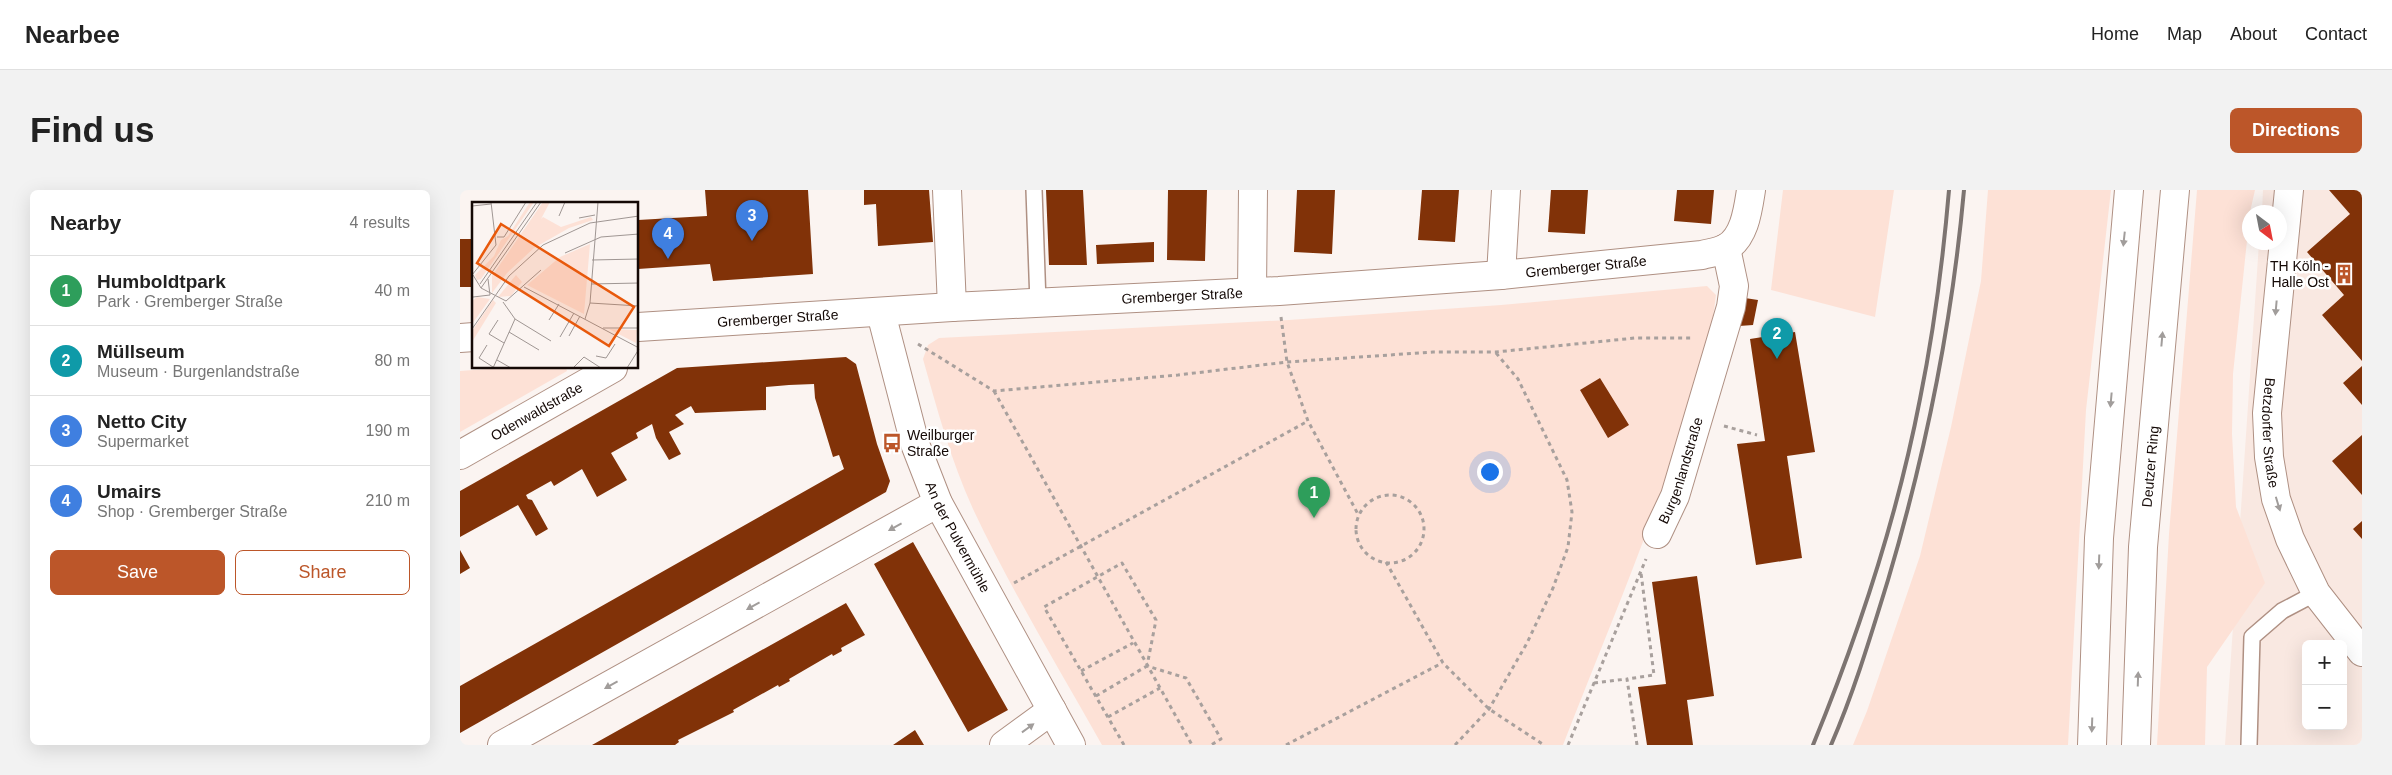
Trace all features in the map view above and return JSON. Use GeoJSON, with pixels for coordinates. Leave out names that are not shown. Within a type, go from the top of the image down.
{"type":"FeatureCollection","features":[{"type":"Feature","properties":{"kind":"street"},"geometry":{"type":"LineString","coordinates":[[946,190],[952,308]]}},
{"type":"Feature","properties":{"kind":"street"},"geometry":{"type":"LineString","coordinates":[[1252,292],[1253,190]]}},
{"type":"Feature","properties":{"kind":"street"},"geometry":{"type":"LineString","coordinates":[[1501,275],[1506,190]]}},
{"type":"Feature","properties":{"kind":"street"},"geometry":{"type":"LineString","coordinates":[[1726,248],[1742,230],[1751,190]]}},
{"type":"Feature","properties":{"kind":"street"},"geometry":{"type":"LineString","coordinates":[[2092,745],[2100,538],[2129,190]]}},
{"type":"Feature","properties":{"kind":"street","name":"Deutzer Ring"},"geometry":{"type":"LineString","coordinates":[[2136,745],[2143,547],[2175,190]]}},
{"type":"Feature","properties":{"kind":"street","name":"Betzdorfer Straße"},"geometry":{"type":"LineString","coordinates":[[2289,190],[2267,413],[2269,457],[2276,499],[2290,539],[2316,593],[2362,652]]}},
{"type":"Feature","properties":{"kind":"street","name":"Gremberger Straße"},"geometry":{"type":"LineString","coordinates":[[639,332],[952,308],[1279,291],[1501,275],[1702,255],[1726,248]]}},
{"type":"Feature","properties":{"kind":"street","name":"Burgenlandstraße"},"geometry":{"type":"LineString","coordinates":[[1657,534],[1675,496],[1721,345],[1734,286],[1726,248]]}},
{"type":"Feature","properties":{"kind":"street","name":"An der Pulvermühle"},"geometry":{"type":"LineString","coordinates":[[881,313],[916,444],[938,503],[1071,745]]}},
{"type":"Feature","properties":{"kind":"street","name":"Odenwaldstraße"},"geometry":{"type":"LineString","coordinates":[[460,455],[611,369]]}},
{"type":"Feature","properties":{"kind":"street"},"geometry":{"type":"LineString","coordinates":[[502,745],[938,503]]}},
{"type":"Feature","properties":{"kind":"street"},"geometry":{"type":"LineString","coordinates":[[1004,745],[1052,710]]}},
{"type":"Feature","properties":{"kind":"lane"},"geometry":{"type":"LineString","coordinates":[[1034,190],[1038,303]]}},
{"type":"Feature","properties":{"kind":"lane"},"geometry":{"type":"LineString","coordinates":[[2249,745],[2252,637],[2282,611],[2316,593]]}},
{"type":"Feature","properties":{"kind":"path"},"geometry":{"type":"LineString","coordinates":[[1279,291],[1287,362],[1308,421],[1359,516]]}},
{"type":"Feature","properties":{"kind":"path"},"geometry":{"type":"LineString","coordinates":[[994,391],[1178,375],[1287,362],[1433,352],[1496,352],[1635,338],[1687,336],[1721,345]]}},
{"type":"Feature","properties":{"kind":"path"},"geometry":{"type":"LineString","coordinates":[[889,346],[917,344],[994,391],[1192,745]]}},
{"type":"Feature","properties":{"kind":"path"},"geometry":{"type":"LineString","coordinates":[[1455,745],[1489,709],[1527,643],[1553,588],[1568,547],[1572,512],[1567,480],[1518,379],[1496,352]]}},
{"type":"Feature","properties":{"kind":"path"},"geometry":{"type":"LineString","coordinates":[[1698,418],[1757,435]]}},
{"type":"Feature","properties":{"kind":"path"},"geometry":{"type":"LineString","coordinates":[[989,596],[1308,421]]}},
{"type":"Feature","properties":{"kind":"path"},"geometry":{"type":"LineString","coordinates":[[1385,495],[1397,495],[1408,499],[1417,506],[1424,522],[1422,540],[1417,550],[1408,558],[1397,562],[1386,562],[1367,554],[1361,546],[1357,536],[1359,516],[1365,506],[1374,498],[1385,495]]}},
{"type":"Feature","properties":{"kind":"path","name":"Burgenlandstraße"},"geometry":{"type":"LineString","coordinates":[[1568,745],[1657,534]]}},
{"type":"Feature","properties":{"kind":"path"},"geometry":{"type":"LineString","coordinates":[[1386,562],[1442,663],[1489,709],[1544,745]]}},
{"type":"Feature","properties":{"kind":"path"},"geometry":{"type":"LineString","coordinates":[[1124,745],[1044,607],[1122,563],[1156,620],[1147,666]]}},
{"type":"Feature","properties":{"kind":"path"},"geometry":{"type":"LineString","coordinates":[[1594,683],[1654,675],[1640,572]]}},
{"type":"Feature","properties":{"kind":"path"},"geometry":{"type":"LineString","coordinates":[[1081,672],[1134,643]]}},
{"type":"Feature","properties":{"kind":"path"},"geometry":{"type":"LineString","coordinates":[[1286,745],[1442,663]]}},
{"type":"Feature","properties":{"kind":"path"},"geometry":{"type":"LineString","coordinates":[[1096,696],[1147,666],[1186,678],[1221,739],[1211,745]]}},
{"type":"Feature","properties":{"kind":"path"},"geometry":{"type":"LineString","coordinates":[[1627,679],[1637,745]]}},
{"type":"Feature","properties":{"kind":"path"},"geometry":{"type":"LineString","coordinates":[[1108,717],[1160,688]]}},
{"type":"Feature","properties":{"kind":"shaded area"},"geometry":{"type":"Polygon","coordinates":[[[1783,190],[1894,190],[1875,317],[1771,290],[1783,190]]]}},
{"type":"Feature","properties":{"kind":"shaded area"},"geometry":{"type":"Polygon","coordinates":[[[1988,190],[2111,190],[2086,410],[2068,745],[1853,745],[1867,711],[1920,556],[1951,427],[1981,281],[1988,190]]]}},
{"type":"Feature","properties":{"kind":"shaded area"},"geometry":{"type":"Polygon","coordinates":[[[2197,190],[2255,190],[2252,205],[2242,205],[2242,250],[2246,250],[2233,374],[2232,434],[2236,507],[2265,583],[2207,667],[2205,745],[2157,745],[2169,534],[2197,190]]]}},
{"type":"Feature","properties":{"kind":"shaded area"},"geometry":{"type":"Polygon","coordinates":[[[2263,190],[2362,190],[2362,745],[2225,745],[2259,250],[2287,250],[2287,205],[2262,205],[2263,190]]]}},
{"type":"Feature","properties":{"kind":"shaded area"},"geometry":{"type":"Polygon","coordinates":[[[1707,286],[1716,295],[1714,310],[1705,353],[1675,453],[1629,579],[1563,745],[1102,745],[1019,599],[973,509],[951,454],[923,359],[928,345],[939,338],[1289,320],[1501,305],[1707,286]]]}},
{"type":"Feature","properties":{"kind":"shaded area"},"geometry":{"type":"Polygon","coordinates":[[[566,369],[567,371],[460,432],[460,371],[566,369]]]}},
{"type":"Feature","properties":{"kind":"building"},"geometry":{"type":"Polygon","coordinates":[[[705,190],[808,190],[813,274],[713,281],[710,264],[639,269],[639,220],[707,216],[705,190]]]}},
{"type":"Feature","properties":{"kind":"building"},"geometry":{"type":"Polygon","coordinates":[[[864,190],[929,190],[933,242],[878,246],[876,204],[864,205],[864,190]]]}},
{"type":"Feature","properties":{"kind":"building"},"geometry":{"type":"Polygon","coordinates":[[[1046,190],[1083,190],[1087,265],[1049,265],[1046,190]]]}},
{"type":"Feature","properties":{"kind":"building"},"geometry":{"type":"Polygon","coordinates":[[[1168,190],[1207,190],[1205,261],[1167,260],[1168,190]]]}},
{"type":"Feature","properties":{"kind":"building"},"geometry":{"type":"Polygon","coordinates":[[[1297,190],[1335,190],[1332,254],[1294,252],[1297,190]]]}},
{"type":"Feature","properties":{"kind":"building"},"geometry":{"type":"Polygon","coordinates":[[[1422,190],[1459,190],[1455,242],[1418,240],[1422,190]]]}},
{"type":"Feature","properties":{"kind":"building"},"geometry":{"type":"Polygon","coordinates":[[[1551,190],[1588,190],[1585,234],[1548,232],[1551,190]]]}},
{"type":"Feature","properties":{"kind":"building"},"geometry":{"type":"Polygon","coordinates":[[[1677,190],[1714,190],[1711,224],[1674,221],[1677,190]]]}},
{"type":"Feature","properties":{"kind":"building","name":"TH Köln - Halle Ost"},"geometry":{"type":"Polygon","coordinates":[[[2329,190],[2362,190],[2362,361],[2322,315],[2344,295],[2307,252],[2350,214],[2329,190]]]}},
{"type":"Feature","properties":{"kind":"building"},"geometry":{"type":"Polygon","coordinates":[[[460,239],[472,239],[472,287],[460,287],[460,239]]]}},
{"type":"Feature","properties":{"kind":"building"},"geometry":{"type":"Polygon","coordinates":[[[1154,242],[1154,262],[1097,264],[1096,245],[1154,242]]]}},
{"type":"Feature","properties":{"kind":"building"},"geometry":{"type":"Polygon","coordinates":[[[1745,298],[1758,300],[1753,325],[1739,326],[1745,298]]]}},
{"type":"Feature","properties":{"kind":"building"},"geometry":{"type":"Polygon","coordinates":[[[1795,332],[1815,452],[1787,456],[1802,558],[1756,565],[1737,444],[1765,441],[1750,339],[1795,332]]]}},
{"type":"Feature","properties":{"kind":"building"},"geometry":{"type":"Polygon","coordinates":[[[846,357],[856,364],[877,444],[890,481],[886,492],[460,733],[460,686],[844,469],[839,455],[833,457],[815,398],[814,384],[789,385],[766,387],[766,410],[695,413],[691,406],[675,415],[684,424],[669,432],[681,454],[669,460],[656,438],[652,424],[636,433],[638,438],[611,453],[627,480],[597,497],[582,469],[554,486],[551,481],[526,495],[528,499],[532,500],[548,529],[536,536],[518,505],[460,537],[460,491],[677,368],[846,357]]]}},
{"type":"Feature","properties":{"kind":"building"},"geometry":{"type":"Polygon","coordinates":[[[2362,366],[2362,405],[2343,383],[2362,366]]]}},
{"type":"Feature","properties":{"kind":"building"},"geometry":{"type":"Polygon","coordinates":[[[1600,378],[1629,425],[1608,438],[1580,390],[1600,378]]]}},
{"type":"Feature","properties":{"kind":"building"},"geometry":{"type":"Polygon","coordinates":[[[2362,435],[2362,495],[2332,461],[2362,435]]]}},
{"type":"Feature","properties":{"kind":"building"},"geometry":{"type":"Polygon","coordinates":[[[2362,521],[2362,539],[2353,529],[2362,521]]]}},
{"type":"Feature","properties":{"kind":"building"},"geometry":{"type":"Polygon","coordinates":[[[913,542],[1008,710],[968,732],[874,564],[913,542]]]}},
{"type":"Feature","properties":{"kind":"building"},"geometry":{"type":"Polygon","coordinates":[[[460,550],[470,568],[460,574],[460,550]]]}},
{"type":"Feature","properties":{"kind":"building"},"geometry":{"type":"Polygon","coordinates":[[[1697,576],[1714,696],[1687,700],[1693,745],[1647,745],[1638,687],[1666,684],[1652,582],[1697,576]]]}},
{"type":"Feature","properties":{"kind":"building"},"geometry":{"type":"Polygon","coordinates":[[[846,603],[865,635],[841,648],[842,651],[833,656],[832,654],[789,679],[790,681],[779,687],[778,685],[733,710],[734,712],[678,740],[679,742],[675,745],[592,745],[846,603]]]}},
{"type":"Feature","properties":{"kind":"building"},"geometry":{"type":"Polygon","coordinates":[[[915,730],[924,745],[893,745],[915,730]]]}},
{"type":"Feature","properties":{"kind":"railway"},"geometry":{"type":"LineString","coordinates":[[1813,745],[1861,618],[1900,488],[1930,347],[1941,269],[1949,190]]}},
{"type":"Feature","properties":{"kind":"railway"},"geometry":{"type":"LineString","coordinates":[[1831,745],[1869,642],[1902,532],[1926,435],[1945,338],[1964,190]]}},
{"type":"Feature","properties":{"kind":"place","name":"Netto City"},"geometry":{"type":"Point","coordinates":[752,241]}},
{"type":"Feature","properties":{"kind":"place","name":"Umairs"},"geometry":{"type":"Point","coordinates":[668,259]}},
{"type":"Feature","properties":{"kind":"place","name":"TH Köln - Halle Ost"},"geometry":{"type":"Point","coordinates":[2344,274]}},
{"type":"Feature","properties":{"kind":"place","name":"Müllseum"},"geometry":{"type":"Point","coordinates":[1777,359]}},
{"type":"Feature","properties":{"kind":"place","name":"Weilburger Straße"},"geometry":{"type":"Point","coordinates":[892,443]}},
{"type":"Feature","properties":{"kind":"place","name":"Humboldtpark"},"geometry":{"type":"Point","coordinates":[1314,518]}}]}
